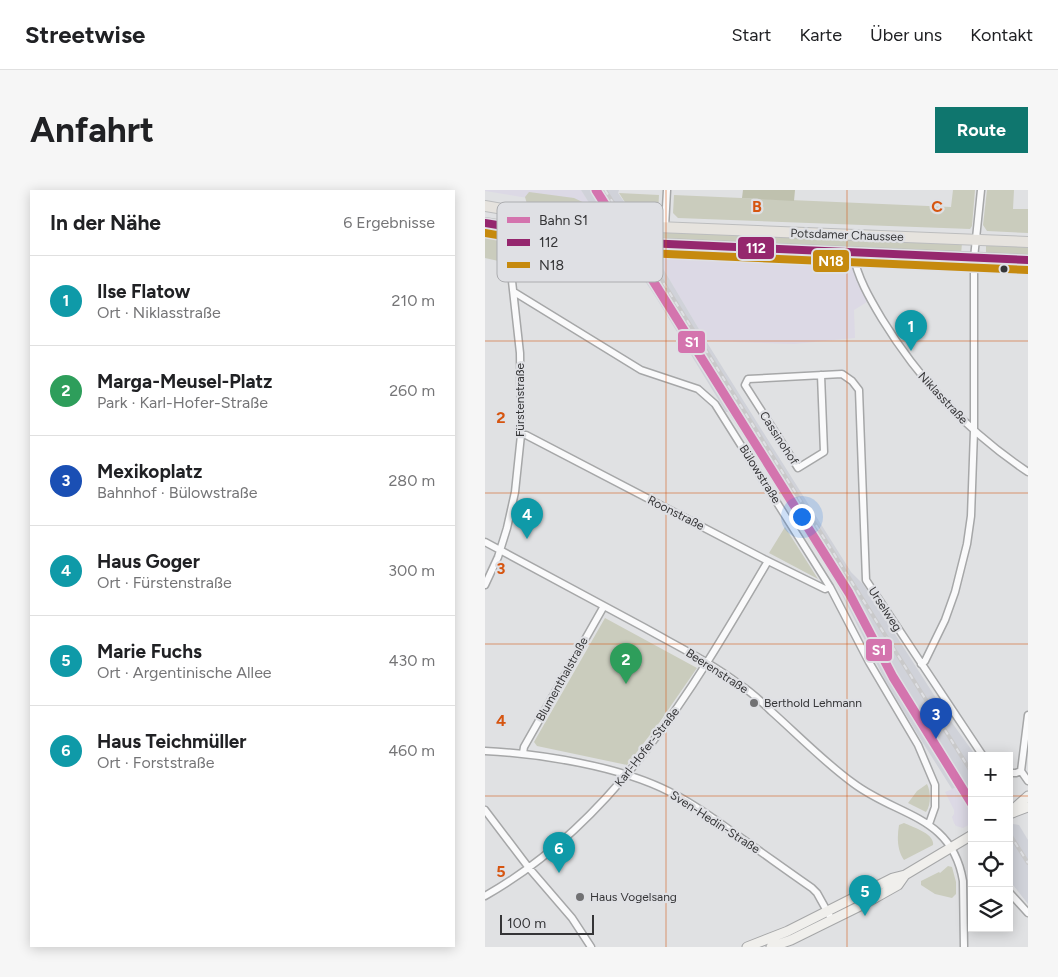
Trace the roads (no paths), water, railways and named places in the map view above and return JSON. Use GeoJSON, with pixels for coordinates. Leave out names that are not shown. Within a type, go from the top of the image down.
{"type":"FeatureCollection","features":[{"type":"Feature","properties":{"kind":"main road","name":"Potsdamer Chaussee"},"geometry":{"type":"LineString","coordinates":[[665,227],[1028,242]]}},
{"type":"Feature","properties":{"kind":"main road","name":"Potsdamer Chaussee"},"geometry":{"type":"LineString","coordinates":[[663,245],[1028,260]]}},
{"type":"Feature","properties":{"kind":"main road"},"geometry":{"type":"LineString","coordinates":[[1013,809],[1028,796]]}},
{"type":"Feature","properties":{"kind":"main road"},"geometry":{"type":"LineString","coordinates":[[1013,812],[1028,807]]}},
{"type":"Feature","properties":{"kind":"main road"},"geometry":{"type":"LineString","coordinates":[[771,947],[791,940],[893,878],[905,875],[968,837]]}},
{"type":"Feature","properties":{"kind":"main road"},"geometry":{"type":"LineString","coordinates":[[747,947],[830,916]]}},
{"type":"Feature","properties":{"kind":"street"},"geometry":{"type":"LineString","coordinates":[[665,227],[667,190]]}},
{"type":"Feature","properties":{"kind":"street"},"geometry":{"type":"LineString","coordinates":[[921,664],[925,661],[945,620],[962,568],[971,516],[974,431],[974,258],[981,190]]}},
{"type":"Feature","properties":{"kind":"street","name":"Niklasstraße"},"geometry":{"type":"LineString","coordinates":[[853,253],[865,289],[895,340],[922,376],[947,405],[974,431],[1028,472]]}},
{"type":"Feature","properties":{"kind":"street","name":"Fürstenstraße"},"geometry":{"type":"LineString","coordinates":[[485,585],[500,551],[515,492],[521,435],[520,353],[513,282]]}},
{"type":"Feature","properties":{"kind":"street","name":"Bülowstraße"},"geometry":{"type":"LineString","coordinates":[[514,292],[641,370],[698,389],[715,404],[830,587],[873,670],[918,746],[935,785],[934,813],[929,824]]}},
{"type":"Feature","properties":{"kind":"street","name":"Cassinohof"},"geometry":{"type":"LineString","coordinates":[[821,375],[824,452],[798,468],[745,385],[749,379],[821,375],[842,374],[852,381]]}},
{"type":"Feature","properties":{"kind":"street","name":"Urselweg"},"geometry":{"type":"LineString","coordinates":[[852,381],[859,390],[866,580],[980,752]]}},
{"type":"Feature","properties":{"kind":"street","name":"Roonstraße"},"geometry":{"type":"LineString","coordinates":[[521,435],[526,435],[768,561],[825,589],[830,587]]}},
{"type":"Feature","properties":{"kind":"street","name":"Beerenstraße"},"geometry":{"type":"LineString","coordinates":[[485,542],[708,663],[757,698],[841,775],[878,800],[929,824],[952,847]]}},
{"type":"Feature","properties":{"kind":"street","name":"Karl-Hofer-Straße"},"geometry":{"type":"LineString","coordinates":[[485,896],[529,868],[581,823],[626,775],[665,725],[708,663],[768,561]]}},
{"type":"Feature","properties":{"kind":"street","name":"Blumenthalstraße"},"geometry":{"type":"LineString","coordinates":[[523,753],[524,747],[603,606]]}},
{"type":"Feature","properties":{"kind":"street"},"geometry":{"type":"LineString","coordinates":[[1028,715],[1021,771],[1028,780]]}},
{"type":"Feature","properties":{"kind":"street","name":"Sven-Hedin-Straße"},"geometry":{"type":"LineString","coordinates":[[485,751],[523,753],[587,765],[626,775],[670,792],[715,819],[812,888],[817,893],[830,916]]}},
{"type":"Feature","properties":{"kind":"street"},"geometry":{"type":"LineString","coordinates":[[1013,773],[1021,771]]}},
{"type":"Feature","properties":{"kind":"street"},"geometry":{"type":"LineString","coordinates":[[485,810],[529,868],[572,918],[591,947]]}},
{"type":"Feature","properties":{"kind":"street"},"geometry":{"type":"LineString","coordinates":[[952,847],[959,862],[963,881],[964,947]]}},
{"type":"Feature","properties":{"kind":"street"},"geometry":{"type":"LineString","coordinates":[[963,881],[968,880]]}},
{"type":"Feature","properties":{"kind":"street"},"geometry":{"type":"LineString","coordinates":[[1013,896],[1028,913]]}},
{"type":"Feature","properties":{"kind":"railway"},"geometry":{"type":"LineString","coordinates":[[605,190],[613,202]]}},
{"type":"Feature","properties":{"kind":"railway"},"geometry":{"type":"LineString","coordinates":[[663,282],[968,767]]}},
{"type":"Feature","properties":{"kind":"railway"},"geometry":{"type":"LineString","coordinates":[[1013,839],[1028,863]]}},
{"type":"Feature","properties":{"kind":"rail line","name":"S1"},"geometry":{"type":"LineString","coordinates":[[596,190],[604,202]]}},
{"type":"Feature","properties":{"kind":"rail line","name":"S1"},"geometry":{"type":"LineString","coordinates":[[654,282],[849,593],[893,677],[968,798]]}},
{"type":"Feature","properties":{"kind":"place","name":"Ilse Flatow"},"geometry":{"type":"Point","coordinates":[911,351]}},
{"type":"Feature","properties":{"kind":"place","name":"Haus Goger"},"geometry":{"type":"Point","coordinates":[527,539]}},
{"type":"Feature","properties":{"kind":"place","name":"Marga-Meusel-Platz"},"geometry":{"type":"Point","coordinates":[626,684]}},
{"type":"Feature","properties":{"kind":"place","name":"Berthold Lehmann"},"geometry":{"type":"Point","coordinates":[754,703]}},
{"type":"Feature","properties":{"kind":"place","name":"Mexikoplatz"},"geometry":{"type":"Point","coordinates":[936,739]}},
{"type":"Feature","properties":{"kind":"place","name":"Haus Teichmüller"},"geometry":{"type":"Point","coordinates":[559,873]}},
{"type":"Feature","properties":{"kind":"place","name":"Haus Vogelsang"},"geometry":{"type":"Point","coordinates":[580,897]}},
{"type":"Feature","properties":{"kind":"place","name":"Marie Fuchs"},"geometry":{"type":"Point","coordinates":[865,916]}}]}
